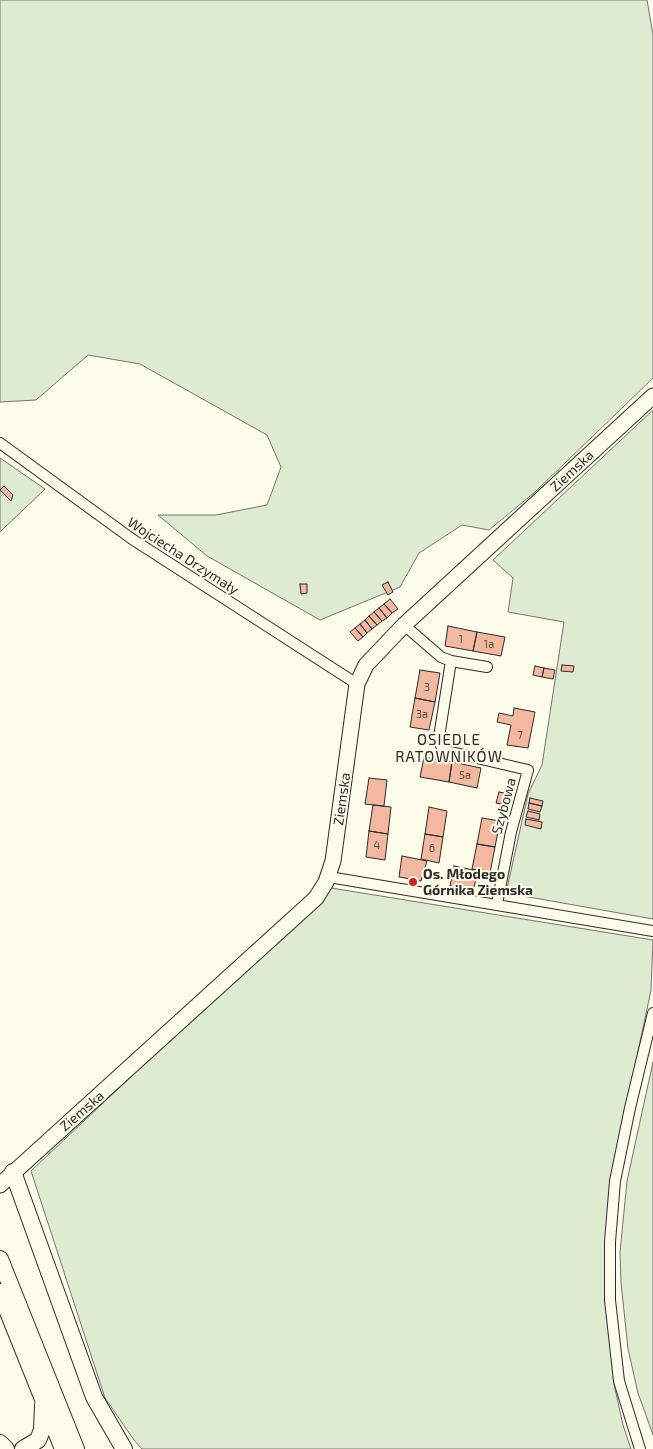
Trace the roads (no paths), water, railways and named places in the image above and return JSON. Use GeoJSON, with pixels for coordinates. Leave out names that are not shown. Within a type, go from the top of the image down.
{"type":"FeatureCollection","features":[{"type":"Feature","properties":{"kind":"main road"},"geometry":{"type":"LineString","coordinates":[[13,1172],[94,1397],[124,1449]]}},
{"type":"Feature","properties":{"kind":"main road"},"geometry":{"type":"LineString","coordinates":[[0,1259],[76,1449]]}},
{"type":"Feature","properties":{"kind":"main road"},"geometry":{"type":"LineString","coordinates":[[0,1292],[63,1449]]}},
{"type":"Feature","properties":{"kind":"main road"},"geometry":{"type":"LineString","coordinates":[[23,1449],[38,1440],[42,1430],[42,1398]]}},
{"type":"Feature","properties":{"kind":"main road"},"geometry":{"type":"LineString","coordinates":[[0,1443],[5,1449],[10,1449]]}},
{"type":"Feature","properties":{"kind":"street","name":"Ziemska"},"geometry":{"type":"LineString","coordinates":[[0,1185],[122,1076],[320,893],[329,877],[337,835],[358,684],[366,665],[404,626],[653,396]]}},
{"type":"Feature","properties":{"kind":"street","name":"Wojciecha Drzymały"},"geometry":{"type":"LineString","coordinates":[[0,443],[124,534],[358,684]]}},
{"type":"Feature","properties":{"kind":"street"},"geometry":{"type":"LineString","coordinates":[[404,626],[441,656],[451,661],[487,667]]}},
{"type":"Feature","properties":{"kind":"street","name":"Szybowa"},"geometry":{"type":"LineString","coordinates":[[451,661],[439,737],[441,746],[447,751],[528,770],[510,832],[497,904]]}},
{"type":"Feature","properties":{"kind":"street"},"geometry":{"type":"LineString","coordinates":[[329,877],[653,931]]}},
{"type":"Feature","properties":{"kind":"street"},"geometry":{"type":"LineString","coordinates":[[640,1449],[619,1382],[610,1300],[610,1242],[615,1181],[653,1013]]}},
{"type":"Feature","properties":{"kind":"place","name":"Os. Młodego Górnika Ziemska"},"geometry":{"type":"Point","coordinates":[413,882]}},
{"type":"Feature","properties":{"kind":"district","name":"OSIEDLE RATOWNIKÓW"},"geometry":{"type":"Point","coordinates":[449,748]}}]}
